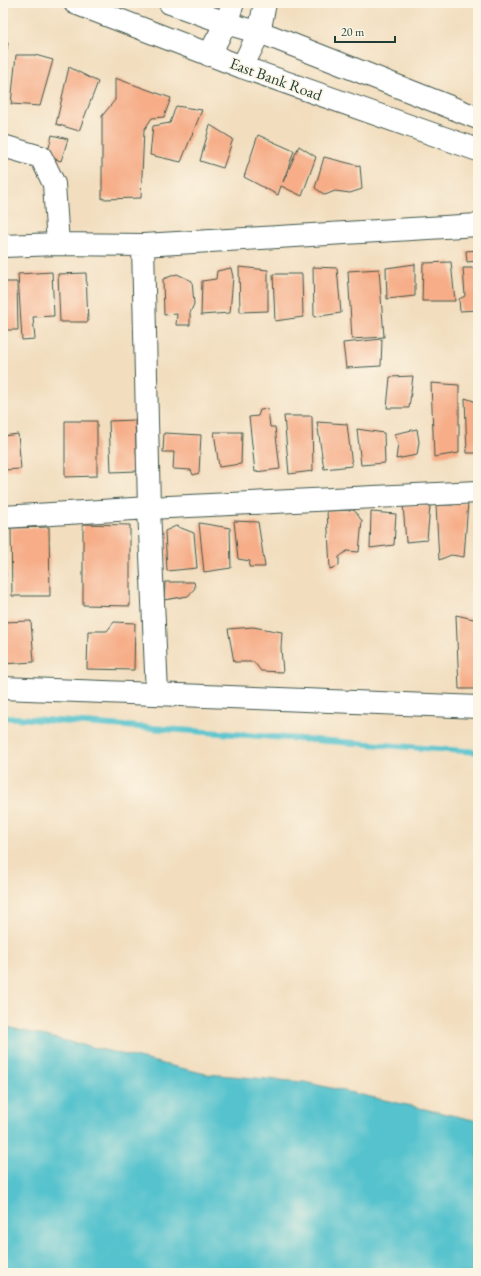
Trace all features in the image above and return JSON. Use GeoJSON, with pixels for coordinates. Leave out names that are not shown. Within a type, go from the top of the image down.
{"type":"FeatureCollection","features":[{"type":"Feature","properties":{"kind":"street","name":"East Bank Road"},"geometry":{"type":"LineString","coordinates":[[75,3],[209,55],[478,150]]}},
{"type":"Feature","properties":{"kind":"street"},"geometry":{"type":"LineString","coordinates":[[170,3],[259,33],[478,118]]}},
{"type":"Feature","properties":{"kind":"street"},"geometry":{"type":"LineString","coordinates":[[209,55],[226,23],[233,3]]}},
{"type":"Feature","properties":{"kind":"street"},"geometry":{"type":"LineString","coordinates":[[242,67],[259,33],[264,3]]}},
{"type":"Feature","properties":{"kind":"street"},"geometry":{"type":"LineString","coordinates":[[3,146],[41,157],[54,184],[58,244]]}},
{"type":"Feature","properties":{"kind":"street"},"geometry":{"type":"LineString","coordinates":[[3,246],[58,244],[143,245],[478,225]]}},
{"type":"Feature","properties":{"kind":"street"},"geometry":{"type":"LineString","coordinates":[[143,245],[149,508],[157,694]]}},
{"type":"Feature","properties":{"kind":"street"},"geometry":{"type":"LineString","coordinates":[[3,517],[149,508],[478,492]]}},
{"type":"Feature","properties":{"kind":"street"},"geometry":{"type":"LineString","coordinates":[[3,688],[478,707]]}},
{"type":"Feature","properties":{"kind":"water"},"geometry":{"type":"Polygon","coordinates":[[[3,1026],[206,1074],[304,1082],[478,1121],[478,1273],[3,1273],[3,1026]]]}},
{"type":"Feature","properties":{"kind":"building"},"geometry":{"type":"Polygon","coordinates":[[[3,42],[8,43],[4,66],[3,66],[3,42]]]}},
{"type":"Feature","properties":{"kind":"building"},"geometry":{"type":"Polygon","coordinates":[[[16,55],[35,55],[53,60],[40,106],[11,104],[16,55]]]}},
{"type":"Feature","properties":{"kind":"building"},"geometry":{"type":"Polygon","coordinates":[[[69,67],[98,82],[79,131],[56,124],[69,67]]]}},
{"type":"Feature","properties":{"kind":"building"},"geometry":{"type":"Polygon","coordinates":[[[115,78],[171,98],[164,117],[152,118],[144,130],[141,198],[102,199],[102,116],[115,100],[115,78]]]}},
{"type":"Feature","properties":{"kind":"building"},"geometry":{"type":"Polygon","coordinates":[[[176,106],[202,110],[181,162],[150,155],[153,126],[170,123],[176,106]]]}},
{"type":"Feature","properties":{"kind":"building"},"geometry":{"type":"Polygon","coordinates":[[[210,125],[233,139],[223,168],[200,161],[210,125]]]}},
{"type":"Feature","properties":{"kind":"building"},"geometry":{"type":"Polygon","coordinates":[[[52,135],[68,139],[61,161],[47,156],[52,135]]]}},
{"type":"Feature","properties":{"kind":"building"},"geometry":{"type":"Polygon","coordinates":[[[258,135],[294,151],[283,182],[299,146],[316,157],[302,196],[281,186],[278,195],[244,177],[258,135]]]}},
{"type":"Feature","properties":{"kind":"building"},"geometry":{"type":"Polygon","coordinates":[[[324,157],[360,166],[362,189],[350,193],[335,191],[325,195],[315,188],[324,157]]]}},
{"type":"Feature","properties":{"kind":"building"},"geometry":{"type":"Polygon","coordinates":[[[478,250],[478,261],[467,262],[466,251],[478,250]]]}},
{"type":"Feature","properties":{"kind":"building"},"geometry":{"type":"Polygon","coordinates":[[[451,262],[455,301],[422,301],[423,263],[451,262]]]}},
{"type":"Feature","properties":{"kind":"building"},"geometry":{"type":"Polygon","coordinates":[[[415,264],[415,296],[387,299],[386,268],[415,264]]]}},
{"type":"Feature","properties":{"kind":"building"},"geometry":{"type":"Polygon","coordinates":[[[239,267],[268,270],[268,311],[240,312],[239,267]]]}},
{"type":"Feature","properties":{"kind":"building"},"geometry":{"type":"Polygon","coordinates":[[[313,267],[337,268],[341,313],[314,317],[313,267]]]}},
{"type":"Feature","properties":{"kind":"building"},"geometry":{"type":"Polygon","coordinates":[[[231,268],[233,277],[230,313],[201,315],[202,281],[216,279],[217,271],[231,268]]]}},
{"type":"Feature","properties":{"kind":"building"},"geometry":{"type":"Polygon","coordinates":[[[463,268],[478,268],[478,310],[460,311],[459,299],[465,296],[463,268]]]}},
{"type":"Feature","properties":{"kind":"building"},"geometry":{"type":"Polygon","coordinates":[[[379,269],[384,337],[352,339],[348,271],[379,269]]]}},
{"type":"Feature","properties":{"kind":"building"},"geometry":{"type":"Polygon","coordinates":[[[52,272],[54,316],[33,317],[35,339],[22,340],[18,274],[52,272]]]}},
{"type":"Feature","properties":{"kind":"building"},"geometry":{"type":"Polygon","coordinates":[[[86,273],[88,322],[60,322],[58,274],[86,273]]]}},
{"type":"Feature","properties":{"kind":"building"},"geometry":{"type":"Polygon","coordinates":[[[177,274],[192,281],[194,304],[190,313],[190,325],[176,325],[177,314],[164,315],[163,279],[177,274]]]}},
{"type":"Feature","properties":{"kind":"building"},"geometry":{"type":"Polygon","coordinates":[[[273,274],[302,274],[303,317],[275,321],[273,274]]]}},
{"type":"Feature","properties":{"kind":"building"},"geometry":{"type":"Polygon","coordinates":[[[3,282],[17,282],[18,330],[3,330],[3,282]]]}},
{"type":"Feature","properties":{"kind":"building"},"geometry":{"type":"Polygon","coordinates":[[[382,339],[381,366],[346,368],[343,343],[382,339]]]}},
{"type":"Feature","properties":{"kind":"building"},"geometry":{"type":"Polygon","coordinates":[[[413,376],[409,408],[387,408],[390,377],[413,376]]]}},
{"type":"Feature","properties":{"kind":"building"},"geometry":{"type":"Polygon","coordinates":[[[431,383],[459,385],[459,453],[434,457],[431,383]]]}},
{"type":"Feature","properties":{"kind":"building"},"geometry":{"type":"Polygon","coordinates":[[[465,398],[474,401],[478,411],[478,453],[467,453],[465,398]]]}},
{"type":"Feature","properties":{"kind":"building"},"geometry":{"type":"Polygon","coordinates":[[[268,409],[270,427],[275,427],[280,469],[255,472],[249,417],[258,416],[260,410],[268,409]]]}},
{"type":"Feature","properties":{"kind":"building"},"geometry":{"type":"Polygon","coordinates":[[[284,416],[312,416],[313,471],[289,474],[284,416]]]}},
{"type":"Feature","properties":{"kind":"building"},"geometry":{"type":"Polygon","coordinates":[[[135,420],[137,471],[111,472],[109,421],[135,420]]]}},
{"type":"Feature","properties":{"kind":"building"},"geometry":{"type":"Polygon","coordinates":[[[65,421],[97,421],[97,476],[65,477],[65,421]]]}},
{"type":"Feature","properties":{"kind":"building"},"geometry":{"type":"Polygon","coordinates":[[[317,422],[347,424],[352,466],[324,469],[317,422]]]}},
{"type":"Feature","properties":{"kind":"building"},"geometry":{"type":"Polygon","coordinates":[[[357,429],[384,433],[385,463],[361,465],[357,429]]]}},
{"type":"Feature","properties":{"kind":"building"},"geometry":{"type":"Polygon","coordinates":[[[417,429],[419,442],[417,455],[396,459],[398,443],[394,434],[417,429]]]}},
{"type":"Feature","properties":{"kind":"building"},"geometry":{"type":"Polygon","coordinates":[[[214,432],[242,432],[241,464],[219,467],[214,432]]]}},
{"type":"Feature","properties":{"kind":"building"},"geometry":{"type":"Polygon","coordinates":[[[164,433],[201,435],[199,473],[193,475],[191,470],[173,469],[174,452],[163,452],[164,433]]]}},
{"type":"Feature","properties":{"kind":"building"},"geometry":{"type":"Polygon","coordinates":[[[18,434],[21,469],[3,470],[3,436],[18,434]]]}},
{"type":"Feature","properties":{"kind":"building"},"geometry":{"type":"Polygon","coordinates":[[[468,502],[464,557],[451,555],[439,560],[436,505],[452,505],[468,502]]]}},
{"type":"Feature","properties":{"kind":"building"},"geometry":{"type":"Polygon","coordinates":[[[403,505],[430,506],[427,540],[406,542],[403,505]]]}},
{"type":"Feature","properties":{"kind":"building"},"geometry":{"type":"Polygon","coordinates":[[[475,507],[478,507],[478,548],[477,548],[475,507]]]}},
{"type":"Feature","properties":{"kind":"building"},"geometry":{"type":"Polygon","coordinates":[[[354,510],[362,521],[359,552],[347,551],[339,557],[339,566],[330,569],[327,511],[354,510]]]}},
{"type":"Feature","properties":{"kind":"building"},"geometry":{"type":"Polygon","coordinates":[[[371,512],[396,514],[394,545],[370,548],[371,512]]]}},
{"type":"Feature","properties":{"kind":"building"},"geometry":{"type":"Polygon","coordinates":[[[234,521],[258,522],[265,567],[249,567],[250,561],[238,559],[234,521]]]}},
{"type":"Feature","properties":{"kind":"building"},"geometry":{"type":"Polygon","coordinates":[[[199,523],[230,528],[231,568],[204,572],[199,523]]]}},
{"type":"Feature","properties":{"kind":"building"},"geometry":{"type":"Polygon","coordinates":[[[83,524],[130,525],[130,606],[83,605],[83,524]]]}},
{"type":"Feature","properties":{"kind":"building"},"geometry":{"type":"Polygon","coordinates":[[[176,526],[194,533],[197,568],[167,571],[165,531],[176,526]]]}},
{"type":"Feature","properties":{"kind":"building"},"geometry":{"type":"Polygon","coordinates":[[[49,527],[50,596],[12,596],[11,528],[49,527]]]}},
{"type":"Feature","properties":{"kind":"building"},"geometry":{"type":"Polygon","coordinates":[[[4,555],[6,576],[3,576],[4,555]]]}},
{"type":"Feature","properties":{"kind":"building"},"geometry":{"type":"Polygon","coordinates":[[[165,582],[194,582],[195,588],[188,596],[164,600],[165,582]]]}},
{"type":"Feature","properties":{"kind":"building"},"geometry":{"type":"Polygon","coordinates":[[[456,615],[478,620],[478,689],[459,689],[456,615]]]}},
{"type":"Feature","properties":{"kind":"building"},"geometry":{"type":"Polygon","coordinates":[[[31,621],[34,662],[3,664],[3,622],[31,621]]]}},
{"type":"Feature","properties":{"kind":"building"},"geometry":{"type":"Polygon","coordinates":[[[114,622],[135,623],[134,670],[87,669],[88,631],[107,631],[114,622]]]}},
{"type":"Feature","properties":{"kind":"building"},"geometry":{"type":"Polygon","coordinates":[[[253,627],[282,632],[281,648],[283,672],[261,671],[254,662],[234,662],[228,629],[253,627]]]}},
{"type":"Feature","properties":{"kind":"waterway"},"geometry":{"type":"LineString","coordinates":[[3,717],[478,752]]}}]}
